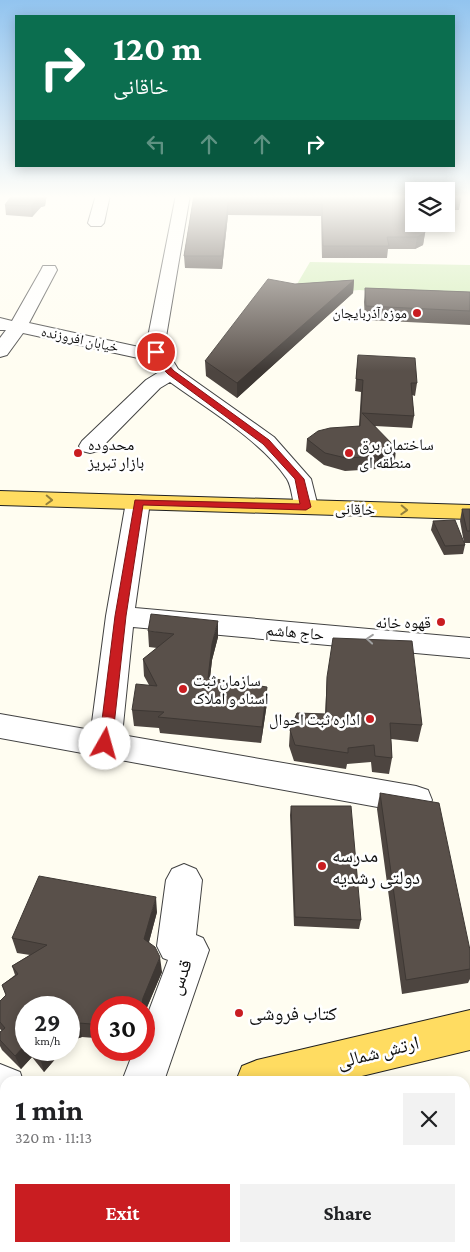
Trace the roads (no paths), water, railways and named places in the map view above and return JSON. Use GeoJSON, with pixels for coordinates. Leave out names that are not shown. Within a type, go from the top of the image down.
{"type":"FeatureCollection","features":[{"type":"Feature","properties":{"kind":"main road","name":"خاقانی"},"geometry":{"type":"LineString","coordinates":[[1,499],[470,512]]}},
{"type":"Feature","properties":{"kind":"main road","name":"ارتش شمالی"},"geometry":{"type":"LineString","coordinates":[[278,1076],[470,1030]]}},
{"type":"Feature","properties":{"kind":"street"},"geometry":{"type":"LineString","coordinates":[[173,253],[157,336],[156,352],[165,364],[266,442],[299,479],[306,507]]}},
{"type":"Feature","properties":{"kind":"street"},"geometry":{"type":"LineString","coordinates":[[0,351],[9,326],[49,270]]}},
{"type":"Feature","properties":{"kind":"street","name":"خیابان افروزنده"},"geometry":{"type":"LineString","coordinates":[[9,326],[165,364]]}},
{"type":"Feature","properties":{"kind":"street"},"geometry":{"type":"LineString","coordinates":[[90,446],[152,384],[165,364]]}},
{"type":"Feature","properties":{"kind":"street"},"geometry":{"type":"LineString","coordinates":[[105,744],[120,616],[138,502]]}},
{"type":"Feature","properties":{"kind":"street","name":"حاج هاشم"},"geometry":{"type":"LineString","coordinates":[[120,616],[470,648]]}},
{"type":"Feature","properties":{"kind":"street"},"geometry":{"type":"LineString","coordinates":[[0,726],[434,803]]}},
{"type":"Feature","properties":{"kind":"street","name":"قدس"},"geometry":{"type":"LineString","coordinates":[[145,1076],[190,950],[176,946],[184,880]]}},
{"type":"Feature","properties":{"kind":"place","name":"موزه آذربایجان"},"geometry":{"type":"Point","coordinates":[417,313]}},
{"type":"Feature","properties":{"kind":"place","name":"محدوده بازار تبریز"},"geometry":{"type":"Point","coordinates":[78,453]}},
{"type":"Feature","properties":{"kind":"place","name":"ساختمان برق منطقه ای"},"geometry":{"type":"Point","coordinates":[349,453]}},
{"type":"Feature","properties":{"kind":"place","name":"قهوه خانه"},"geometry":{"type":"Point","coordinates":[441,622]}},
{"type":"Feature","properties":{"kind":"place","name":"سازمان ثبت اسناد و املاک"},"geometry":{"type":"Point","coordinates":[183,689]}},
{"type":"Feature","properties":{"kind":"place","name":"اداره ثبت احوال"},"geometry":{"type":"Point","coordinates":[370,719]}},
{"type":"Feature","properties":{"kind":"place","name":"مدرسه دولتی رشدیه"},"geometry":{"type":"Point","coordinates":[322,866]}},
{"type":"Feature","properties":{"kind":"place","name":"کتاب فروشی"},"geometry":{"type":"Point","coordinates":[239,1013]}}]}
